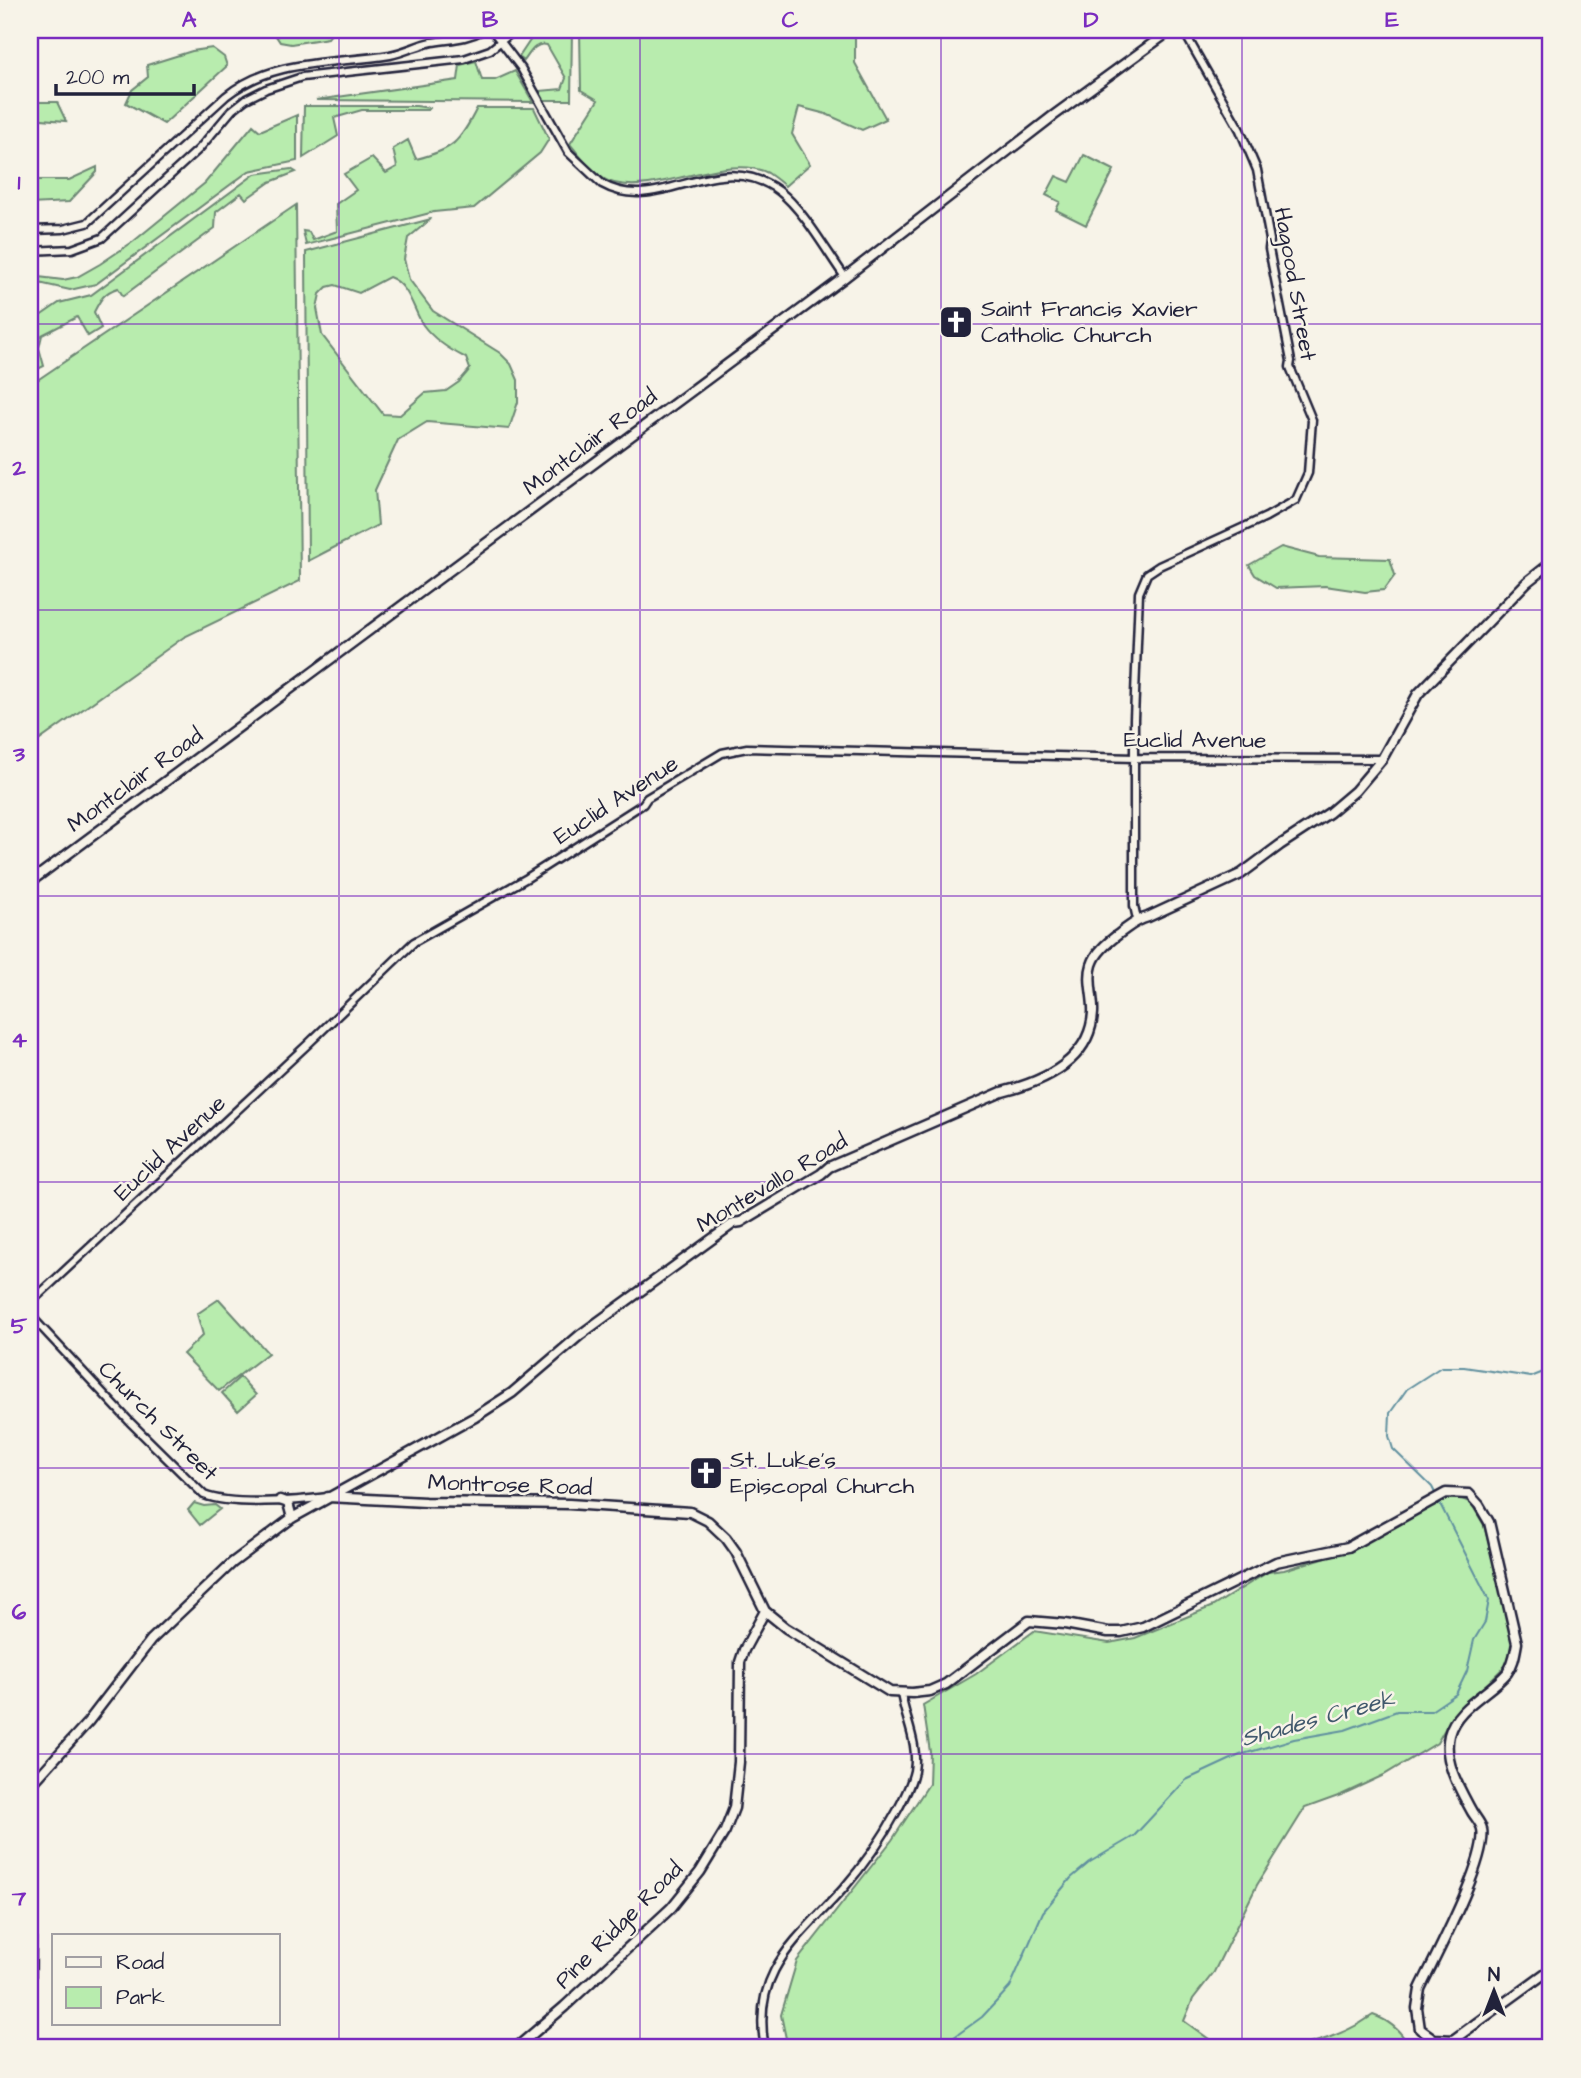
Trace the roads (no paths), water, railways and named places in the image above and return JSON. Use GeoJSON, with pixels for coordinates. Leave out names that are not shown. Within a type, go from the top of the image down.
{"type":"FeatureCollection","features":[{"type":"Feature","properties":{"kind":"main road","name":"Montclair Road"},"geometry":{"type":"LineString","coordinates":[[30,882],[845,277],[1053,116],[1171,30]]}},
{"type":"Feature","properties":{"kind":"main road","name":"Montevallo Road"},"geometry":{"type":"LineString","coordinates":[[31,1784],[88,1722],[151,1640],[206,1585],[292,1517],[475,1417],[512,1393],[580,1335],[734,1223],[741,1222],[830,1167],[1002,1092],[1047,1077],[1066,1065],[1080,1048],[1092,1024],[1092,964],[1101,950],[1138,919],[1148,917],[1241,874],[1329,813],[1355,791],[1382,759],[1418,694],[1527,582],[1551,563]]}},
{"type":"Feature","properties":{"kind":"main road"},"geometry":{"type":"LineString","coordinates":[[360,1481],[359,1489],[364,1498]]}},
{"type":"Feature","properties":{"kind":"main road"},"geometry":{"type":"LineString","coordinates":[[765,1611],[786,1628],[890,1692],[930,1690],[946,1684],[1029,1621],[1108,1632],[1143,1627],[1276,1562],[1348,1547],[1446,1493],[1469,1494],[1479,1504],[1489,1522],[1518,1636],[1513,1662],[1507,1672],[1459,1716],[1450,1732],[1448,1743],[1451,1764],[1482,1829],[1480,1850],[1474,1875],[1420,1989],[1417,2008],[1420,2029],[1434,2039],[1453,2040],[1551,1969]]}},
{"type":"Feature","properties":{"kind":"main road","name":"Montrose Road"},"geometry":{"type":"LineString","coordinates":[[328,1497],[425,1502],[569,1504],[690,1512],[708,1521],[726,1538],[736,1552],[765,1611]]}},
{"type":"Feature","properties":{"kind":"main road"},"geometry":{"type":"LineString","coordinates":[[280,1500],[290,1507],[292,1517]]}},
{"type":"Feature","properties":{"kind":"main road","name":"Pine Ridge Road"},"geometry":{"type":"LineString","coordinates":[[516,2048],[565,2007],[671,1908],[700,1872],[725,1832],[734,1808],[739,1762],[740,1662],[765,1611]]}},
{"type":"Feature","properties":{"kind":"street"},"geometry":{"type":"LineString","coordinates":[[30,230],[63,229],[87,223],[226,96],[248,82],[295,65],[391,54],[429,43],[467,37],[483,30]]}},
{"type":"Feature","properties":{"kind":"street"},"geometry":{"type":"LineString","coordinates":[[492,30],[521,68],[568,152],[602,184],[639,194],[720,174],[747,177],[770,185],[792,202],[845,277]]}},
{"type":"Feature","properties":{"kind":"street"},"geometry":{"type":"LineString","coordinates":[[30,251],[72,249],[102,238],[199,149],[232,110],[266,89],[302,77],[464,59],[485,53],[514,30]]}},
{"type":"Feature","properties":{"kind":"street","name":"Hagood Street"},"geometry":{"type":"LineString","coordinates":[[1138,919],[1134,906],[1133,719],[1139,593],[1147,574],[1159,566],[1266,517],[1296,500],[1308,473],[1312,420],[1290,367],[1291,360],[1269,249],[1270,240],[1257,170],[1240,130],[1183,30]]}},
{"type":"Feature","properties":{"kind":"street","name":"Euclid Avenue"},"geometry":{"type":"LineString","coordinates":[[30,1303],[298,1054],[414,942],[527,878],[722,753],[747,748],[1135,758],[1382,759]]}},
{"type":"Feature","properties":{"kind":"street","name":"Church Street"},"geometry":{"type":"LineString","coordinates":[[30,1315],[130,1422],[204,1494],[211,1498],[240,1500],[328,1497]]}},
{"type":"Feature","properties":{"kind":"street"},"geometry":{"type":"LineString","coordinates":[[765,2048],[764,2006],[769,1983],[781,1957],[870,1855],[906,1794],[914,1772],[915,1751],[901,1693]]}},
{"type":"Feature","properties":{"kind":"street"},"geometry":{"type":"LineString","coordinates":[[31,1784],[31,2048]]}},
{"type":"Feature","properties":{"kind":"waterway","name":"Shades Creek"},"geometry":{"type":"LineString","coordinates":[[1436,1495],[1432,1487],[1393,1449],[1389,1436],[1390,1413],[1407,1389],[1441,1367],[1464,1367],[1531,1377],[1551,1369]]}},
{"type":"Feature","properties":{"kind":"waterway","name":"Shades Creek"},"geometry":{"type":"LineString","coordinates":[[939,2048],[982,2017],[1010,1987],[1043,1912],[1071,1878],[1090,1862],[1134,1836],[1186,1780],[1240,1755],[1294,1739],[1345,1730],[1397,1711],[1431,1711],[1456,1694],[1467,1671],[1474,1640],[1485,1622],[1489,1600],[1438,1500]]}},
{"type":"Feature","properties":{"kind":"place","name":"Saint Francis Xavier Catholic Church"},"geometry":{"type":"Point","coordinates":[956,322]}},
{"type":"Feature","properties":{"kind":"place","name":"St. Luke's Episcopal Church"},"geometry":{"type":"Point","coordinates":[706,1473]}}]}
